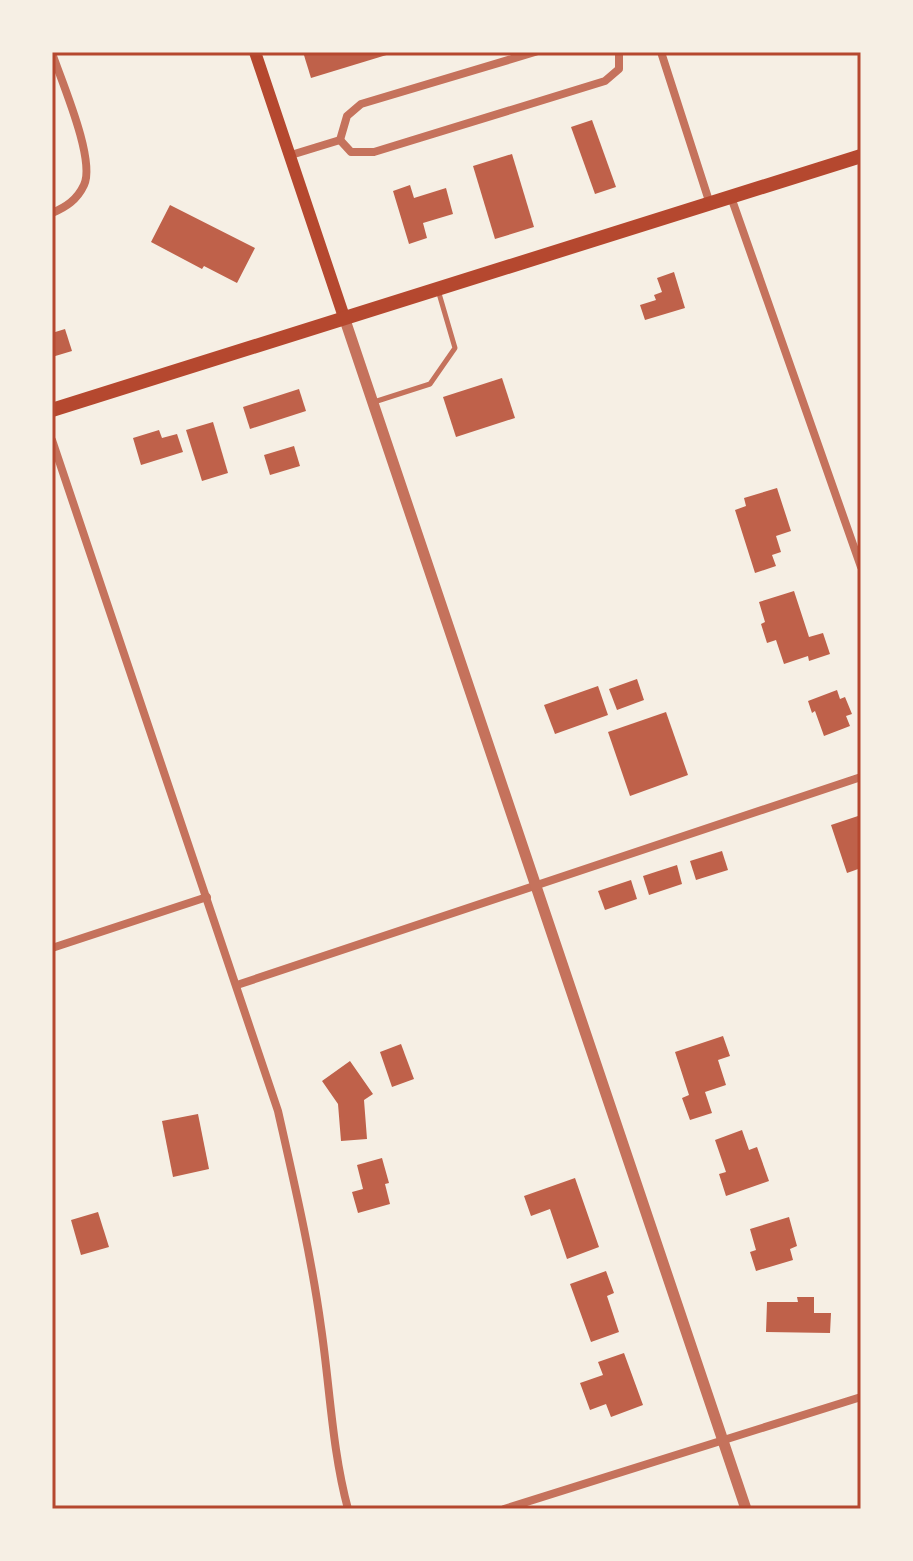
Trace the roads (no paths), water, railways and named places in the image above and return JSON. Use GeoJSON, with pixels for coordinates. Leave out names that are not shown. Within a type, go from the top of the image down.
{"type":"FeatureCollection","features":[{"type":"Feature","properties":{"kind":"main road"},"geometry":{"type":"LineString","coordinates":[[255,52],[344,317]]}},
{"type":"Feature","properties":{"kind":"main road"},"geometry":{"type":"LineString","coordinates":[[52,410],[861,156]]}},
{"type":"Feature","properties":{"kind":"street"},"geometry":{"type":"LineString","coordinates":[[340,140],[347,116],[361,104],[535,52]]}},
{"type":"Feature","properties":{"kind":"street"},"geometry":{"type":"LineString","coordinates":[[340,140],[351,152],[374,152],[605,81],[619,69],[619,52]]}},
{"type":"Feature","properties":{"kind":"street"},"geometry":{"type":"LineString","coordinates":[[661,52],[710,204]]}},
{"type":"Feature","properties":{"kind":"street"},"geometry":{"type":"LineString","coordinates":[[52,53],[81,135],[86,160],[85,183],[70,205],[52,213]]}},
{"type":"Feature","properties":{"kind":"street"},"geometry":{"type":"LineString","coordinates":[[291,155],[340,140]]}},
{"type":"Feature","properties":{"kind":"street"},"geometry":{"type":"LineString","coordinates":[[731,197],[861,567]]}},
{"type":"Feature","properties":{"kind":"street"},"geometry":{"type":"LineString","coordinates":[[344,317],[746,1509]]}},
{"type":"Feature","properties":{"kind":"street"},"geometry":{"type":"LineString","coordinates":[[52,440],[278,1111],[298,1196],[321,1324],[337,1452],[348,1509]]}},
{"type":"Feature","properties":{"kind":"street"},"geometry":{"type":"LineString","coordinates":[[237,985],[861,777]]}},
{"type":"Feature","properties":{"kind":"street"},"geometry":{"type":"LineString","coordinates":[[52,948],[207,897]]}},
{"type":"Feature","properties":{"kind":"street"},"geometry":{"type":"LineString","coordinates":[[504,1509],[861,1397]]}},
{"type":"Feature","properties":{"kind":"lane"},"geometry":{"type":"LineString","coordinates":[[374,402],[430,384],[455,348],[437,289]]}}]}
